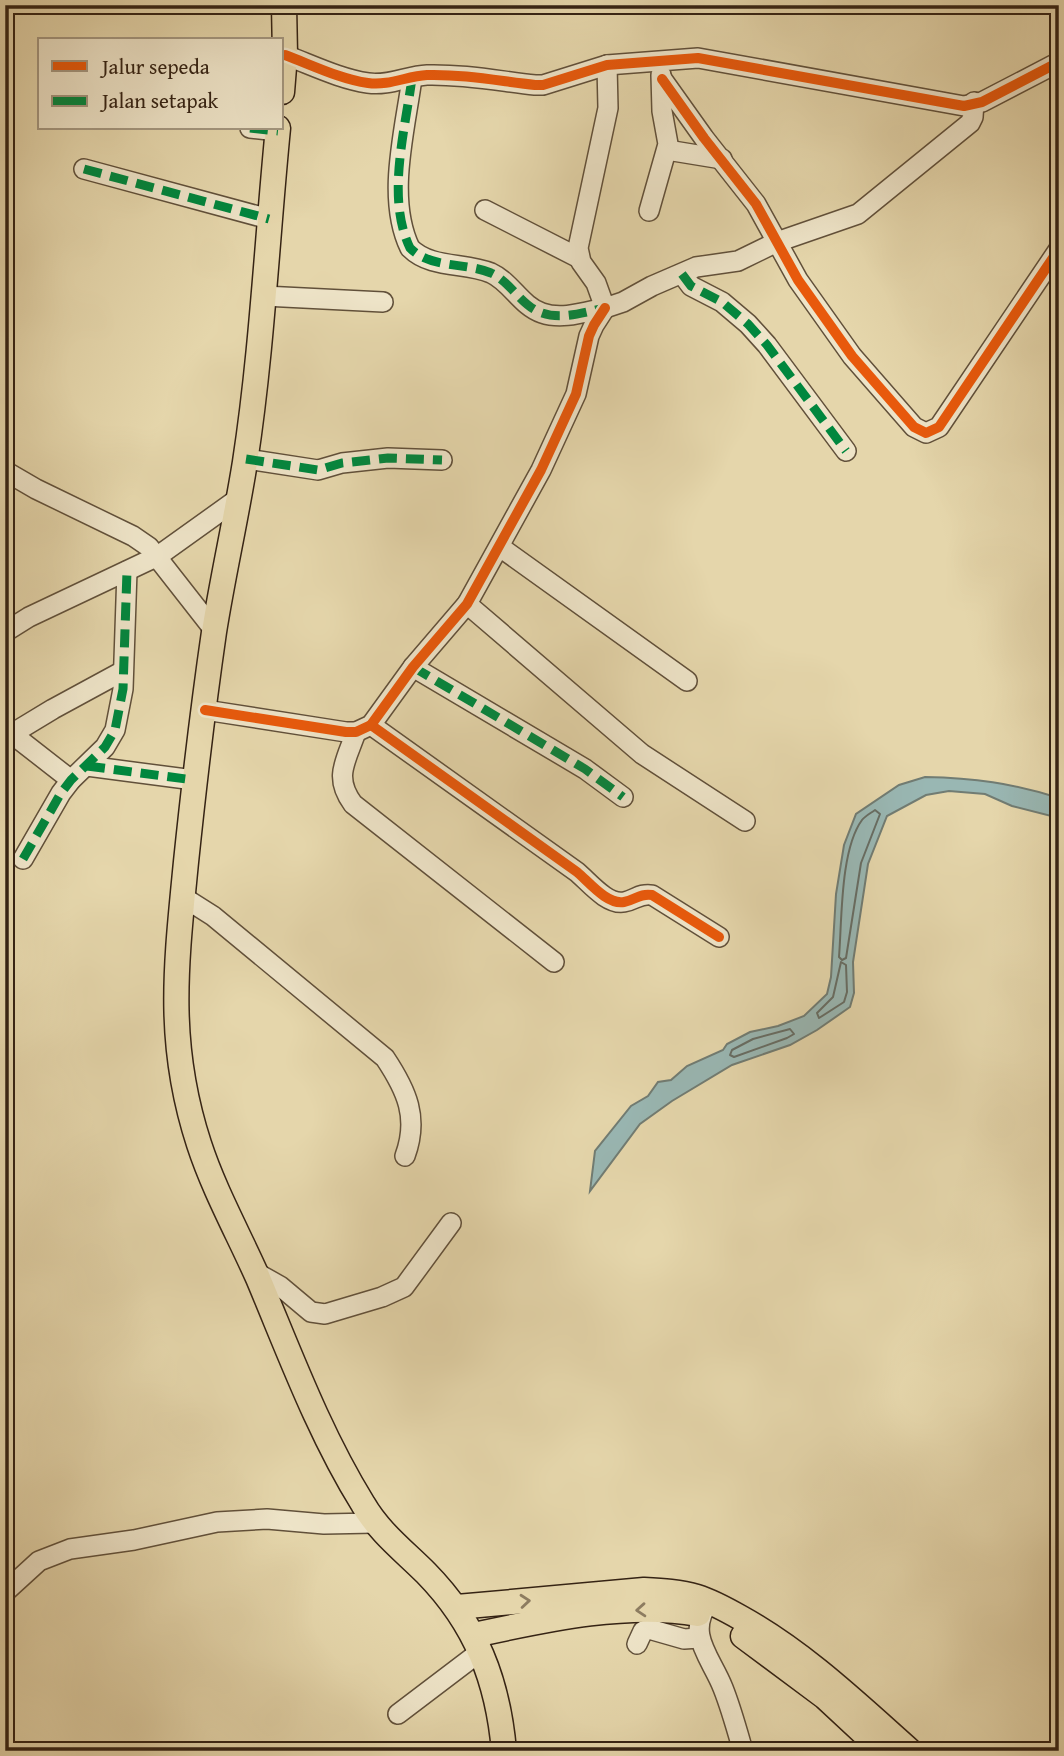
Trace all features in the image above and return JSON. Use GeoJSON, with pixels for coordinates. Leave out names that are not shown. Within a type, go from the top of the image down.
{"type":"FeatureCollection","features":[{"type":"Feature","properties":{"kind":"main road"},"geometry":{"type":"LineString","coordinates":[[284,5],[284,67]]}},
{"type":"Feature","properties":{"kind":"main road"},"geometry":{"type":"LineString","coordinates":[[278,130],[264,296],[246,459],[214,630],[194,780],[175,976],[176,1040],[181,1080],[200,1149],[215,1187],[319,1420],[347,1477],[375,1523],[457,1607],[477,1643],[492,1681],[504,1751]]}},
{"type":"Feature","properties":{"kind":"main road"},"geometry":{"type":"LineString","coordinates":[[457,1607],[644,1590],[666,1591],[703,1618],[732,1628],[786,1666],[883,1751]]}},
{"type":"Feature","properties":{"kind":"main road"},"geometry":{"type":"LineString","coordinates":[[477,1643],[529,1623],[627,1611],[670,1609],[767,1632],[837,1685],[910,1751]]}},
{"type":"Feature","properties":{"kind":"street"},"geometry":{"type":"LineString","coordinates":[[285,55],[371,84],[423,75],[461,75],[543,85],[607,65],[660,69],[698,58],[964,106],[982,102],[1059,62]]}},
{"type":"Feature","properties":{"kind":"street"},"geometry":{"type":"LineString","coordinates":[[606,308],[596,283],[579,258],[578,248],[608,108],[607,65]]}},
{"type":"Feature","properties":{"kind":"street"},"geometry":{"type":"LineString","coordinates":[[649,211],[667,150],[660,69]]}},
{"type":"Feature","properties":{"kind":"street"},"geometry":{"type":"LineString","coordinates":[[660,69],[756,204],[798,281],[852,356],[914,427],[926,433],[939,428],[1059,250]]}},
{"type":"Feature","properties":{"kind":"street"},"geometry":{"type":"LineString","coordinates":[[412,78],[397,166],[402,223],[410,248],[426,259],[492,274],[501,279],[531,308],[542,313],[567,315],[614,306],[682,274],[708,264],[722,265],[738,261],[777,242],[863,210],[970,123],[974,102]]}},
{"type":"Feature","properties":{"kind":"street"},"geometry":{"type":"LineString","coordinates":[[667,150],[722,159]]}},
{"type":"Feature","properties":{"kind":"street"},"geometry":{"type":"LineString","coordinates":[[84,169],[269,219]]}},
{"type":"Feature","properties":{"kind":"street"},"geometry":{"type":"LineString","coordinates":[[485,210],[579,258]]}},
{"type":"Feature","properties":{"kind":"street"},"geometry":{"type":"LineString","coordinates":[[682,274],[691,286],[722,302],[748,324],[767,345],[846,451]]}},
{"type":"Feature","properties":{"kind":"street"},"geometry":{"type":"LineString","coordinates":[[264,296],[383,302]]}},
{"type":"Feature","properties":{"kind":"street"},"geometry":{"type":"LineString","coordinates":[[554,962],[353,804],[341,778],[363,728],[467,604],[500,547],[541,470],[576,394],[589,336],[606,308]]}},
{"type":"Feature","properties":{"kind":"street"},"geometry":{"type":"LineString","coordinates":[[246,459],[318,470],[342,463],[388,458],[442,460]]}},
{"type":"Feature","properties":{"kind":"street"},"geometry":{"type":"LineString","coordinates":[[5,471],[133,536],[158,556],[214,630]]}},
{"type":"Feature","properties":{"kind":"street"},"geometry":{"type":"LineString","coordinates":[[5,632],[29,617],[158,556],[239,498]]}},
{"type":"Feature","properties":{"kind":"street"},"geometry":{"type":"LineString","coordinates":[[500,547],[687,681]]}},
{"type":"Feature","properties":{"kind":"street"},"geometry":{"type":"LineString","coordinates":[[23,859],[71,780],[105,747],[115,730],[121,710],[127,571]]}},
{"type":"Feature","properties":{"kind":"street"},"geometry":{"type":"LineString","coordinates":[[467,604],[642,754],[745,821]]}},
{"type":"Feature","properties":{"kind":"street"},"geometry":{"type":"LineString","coordinates":[[413,667],[585,769],[623,797]]}},
{"type":"Feature","properties":{"kind":"street"},"geometry":{"type":"LineString","coordinates":[[71,780],[8,736],[123,671]]}},
{"type":"Feature","properties":{"kind":"street"},"geometry":{"type":"LineString","coordinates":[[205,710],[346,732],[363,728],[577,872],[609,898],[623,902],[641,894],[652,895],[719,937]]}},
{"type":"Feature","properties":{"kind":"street"},"geometry":{"type":"LineString","coordinates":[[87,766],[194,780]]}},
{"type":"Feature","properties":{"kind":"street"},"geometry":{"type":"LineString","coordinates":[[183,897],[213,916],[385,1058],[395,1073],[413,1122],[405,1156]]}},
{"type":"Feature","properties":{"kind":"street"},"geometry":{"type":"LineString","coordinates":[[255,1272],[280,1286],[311,1312],[318,1314],[335,1311],[382,1297],[404,1287],[452,1223]]}},
{"type":"Feature","properties":{"kind":"street"},"geometry":{"type":"LineString","coordinates":[[5,1592],[13,1576],[39,1561],[70,1549],[134,1540],[217,1522],[267,1519],[324,1524],[375,1523]]}},
{"type":"Feature","properties":{"kind":"street"},"geometry":{"type":"LineString","coordinates":[[637,1644],[643,1631],[649,1629],[684,1639],[703,1618]]}},
{"type":"Feature","properties":{"kind":"street"},"geometry":{"type":"LineString","coordinates":[[703,1618],[743,1751]]}},
{"type":"Feature","properties":{"kind":"street"},"geometry":{"type":"LineString","coordinates":[[398,1714],[477,1643]]}},
{"type":"Feature","properties":{"kind":"water"},"geometry":{"type":"Polygon","coordinates":[[[925,777],[993,782],[1059,798],[1059,818],[1012,806],[985,794],[949,791],[926,795],[887,816],[868,864],[853,962],[854,993],[850,1007],[790,1045],[732,1065],[672,1101],[640,1124],[590,1191],[595,1151],[631,1106],[648,1096],[658,1082],[671,1080],[687,1066],[723,1050],[727,1044],[750,1032],[778,1026],[804,1016],[827,994],[831,977],[836,894],[844,845],[856,814],[899,785],[925,777]]]}},
{"type":"Feature","properties":{"kind":"marked path"},"geometry":{"type":"LineString","coordinates":[[412,78],[398,186],[403,229],[410,248],[428,259],[491,273],[528,305],[542,313],[565,316],[605,308]]}},
{"type":"Feature","properties":{"kind":"marked path"},"geometry":{"type":"LineString","coordinates":[[269,130],[278,131]]}},
{"type":"Feature","properties":{"kind":"marked path"},"geometry":{"type":"LineString","coordinates":[[84,169],[269,219]]}},
{"type":"Feature","properties":{"kind":"marked path"},"geometry":{"type":"LineString","coordinates":[[682,274],[691,286],[722,302],[748,324],[767,345],[846,451]]}},
{"type":"Feature","properties":{"kind":"marked path"},"geometry":{"type":"LineString","coordinates":[[246,459],[318,470],[342,463],[388,458],[442,460]]}},
{"type":"Feature","properties":{"kind":"marked path"},"geometry":{"type":"LineString","coordinates":[[23,859],[61,793],[105,747],[115,730],[123,689],[127,571]]}},
{"type":"Feature","properties":{"kind":"marked path"},"geometry":{"type":"LineString","coordinates":[[413,667],[585,769],[623,797]]}},
{"type":"Feature","properties":{"kind":"marked path"},"geometry":{"type":"LineString","coordinates":[[87,766],[194,780]]}},
{"type":"Feature","properties":{"kind":"cycle path"},"geometry":{"type":"LineString","coordinates":[[285,55],[337,75],[368,83],[440,75],[535,85],[543,85],[607,65],[698,58],[964,106],[982,102],[1059,62]]}},
{"type":"Feature","properties":{"kind":"cycle path"},"geometry":{"type":"LineString","coordinates":[[662,79],[756,204],[798,280],[852,356],[914,427],[926,433],[939,427],[1059,249]]}},
{"type":"Feature","properties":{"kind":"cycle path"},"geometry":{"type":"LineString","coordinates":[[205,710],[346,732],[356,732],[371,725],[413,667],[467,604],[541,470],[576,394],[589,336],[605,308]]}},
{"type":"Feature","properties":{"kind":"cycle path"},"geometry":{"type":"LineString","coordinates":[[371,725],[577,872],[611,900],[624,902],[652,895],[719,937]]}}]}
